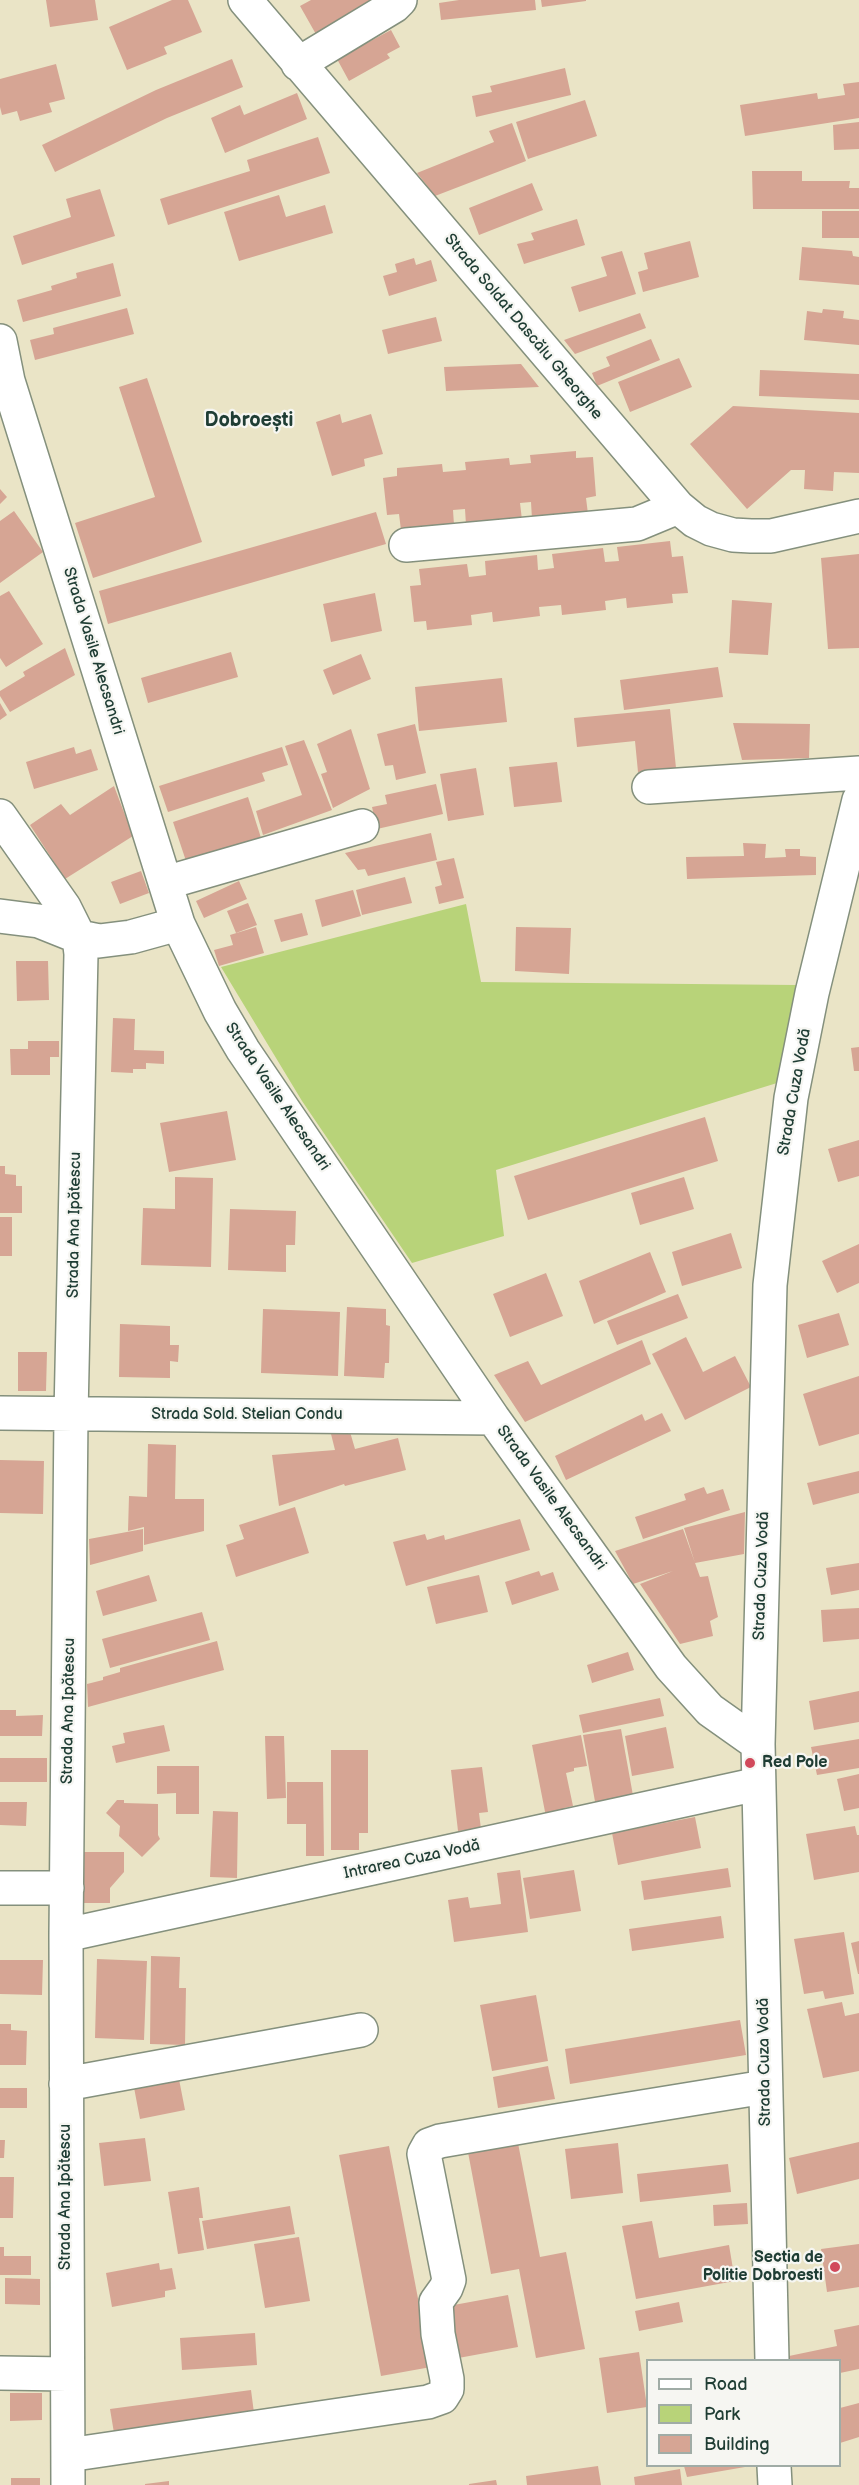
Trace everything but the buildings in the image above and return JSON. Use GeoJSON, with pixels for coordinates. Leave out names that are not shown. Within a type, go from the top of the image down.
{"type":"FeatureCollection","features":[{"type":"Feature","properties":{"kind":"street","name":"Strada Soldat Dascălu Gheorghe"},"geometry":{"type":"LineString","coordinates":[[245,0],[678,507],[695,521],[711,529],[733,535],[751,536],[771,536],[859,516]]}},
{"type":"Feature","properties":{"kind":"street"},"geometry":{"type":"LineString","coordinates":[[298,64],[394,6],[400,0]]}},
{"type":"Feature","properties":{"kind":"street","name":"Strada Vasile Alecsandri"},"geometry":{"type":"LineString","coordinates":[[0,341],[8,381],[165,883],[178,924],[201,975],[243,1050],[493,1418],[671,1667],[710,1710],[758,1744]]}},
{"type":"Feature","properties":{"kind":"street"},"geometry":{"type":"LineString","coordinates":[[406,545],[637,524],[678,507]]}},
{"type":"Feature","properties":{"kind":"street"},"geometry":{"type":"LineString","coordinates":[[649,787],[859,773]]}},
{"type":"Feature","properties":{"kind":"street","name":"Strada Cuza Vodă"},"geometry":{"type":"LineString","coordinates":[[772,2359],[758,1784],[770,1285],[791,1098],[812,993],[859,800]]}},
{"type":"Feature","properties":{"kind":"street"},"geometry":{"type":"LineString","coordinates":[[0,816],[64,907],[80,937]]}},
{"type":"Feature","properties":{"kind":"street"},"geometry":{"type":"LineString","coordinates":[[165,883],[363,826]]}},
{"type":"Feature","properties":{"kind":"street"},"geometry":{"type":"LineString","coordinates":[[0,916],[39,921],[80,937],[99,941],[114,940],[178,924]]}},
{"type":"Feature","properties":{"kind":"street","name":"Strada Ana Ipătescu"},"geometry":{"type":"LineString","coordinates":[[68,2470],[66,1935],[80,937]]}},
{"type":"Feature","properties":{"kind":"street","name":"Strada Sold. Stelian Condu"},"geometry":{"type":"LineString","coordinates":[[0,1413],[493,1418]]}},
{"type":"Feature","properties":{"kind":"street","name":"Intrarea Cuza Vodă"},"geometry":{"type":"LineString","coordinates":[[66,1935],[758,1784]]}},
{"type":"Feature","properties":{"kind":"street"},"geometry":{"type":"LineString","coordinates":[[0,1888],[67,1888]]}},
{"type":"Feature","properties":{"kind":"street"},"geometry":{"type":"LineString","coordinates":[[66,2084],[361,2030]]}},
{"type":"Feature","properties":{"kind":"street"},"geometry":{"type":"LineString","coordinates":[[68,2470],[428,2402],[442,2397],[447,2389],[447,2379],[438,2334],[436,2302],[446,2288],[448,2280],[424,2154],[429,2145],[440,2141],[765,2087]]}},
{"type":"Feature","properties":{"kind":"street"},"geometry":{"type":"LineString","coordinates":[[0,2373],[67,2374]]}},
{"type":"Feature","properties":{"kind":"street"},"geometry":{"type":"LineString","coordinates":[[774,2467],[775,2485]]}},
{"type":"Feature","properties":{"kind":"green space"},"geometry":{"type":"Polygon","coordinates":[[[466,904],[481,982],[796,985],[777,1083],[496,1170],[504,1236],[412,1263],[302,1101],[221,967],[466,904]]]}},
{"type":"Feature","properties":{"kind":"place","name":"Red Pole"},"geometry":{"type":"Point","coordinates":[750,1763]}},
{"type":"Feature","properties":{"kind":"place","name":"Sectia de Politie Dobroesti"},"geometry":{"type":"Point","coordinates":[835,2267]}},
{"type":"Feature","properties":{"kind":"district","name":"Dobroești"},"geometry":{"type":"Point","coordinates":[249,421]}}]}
